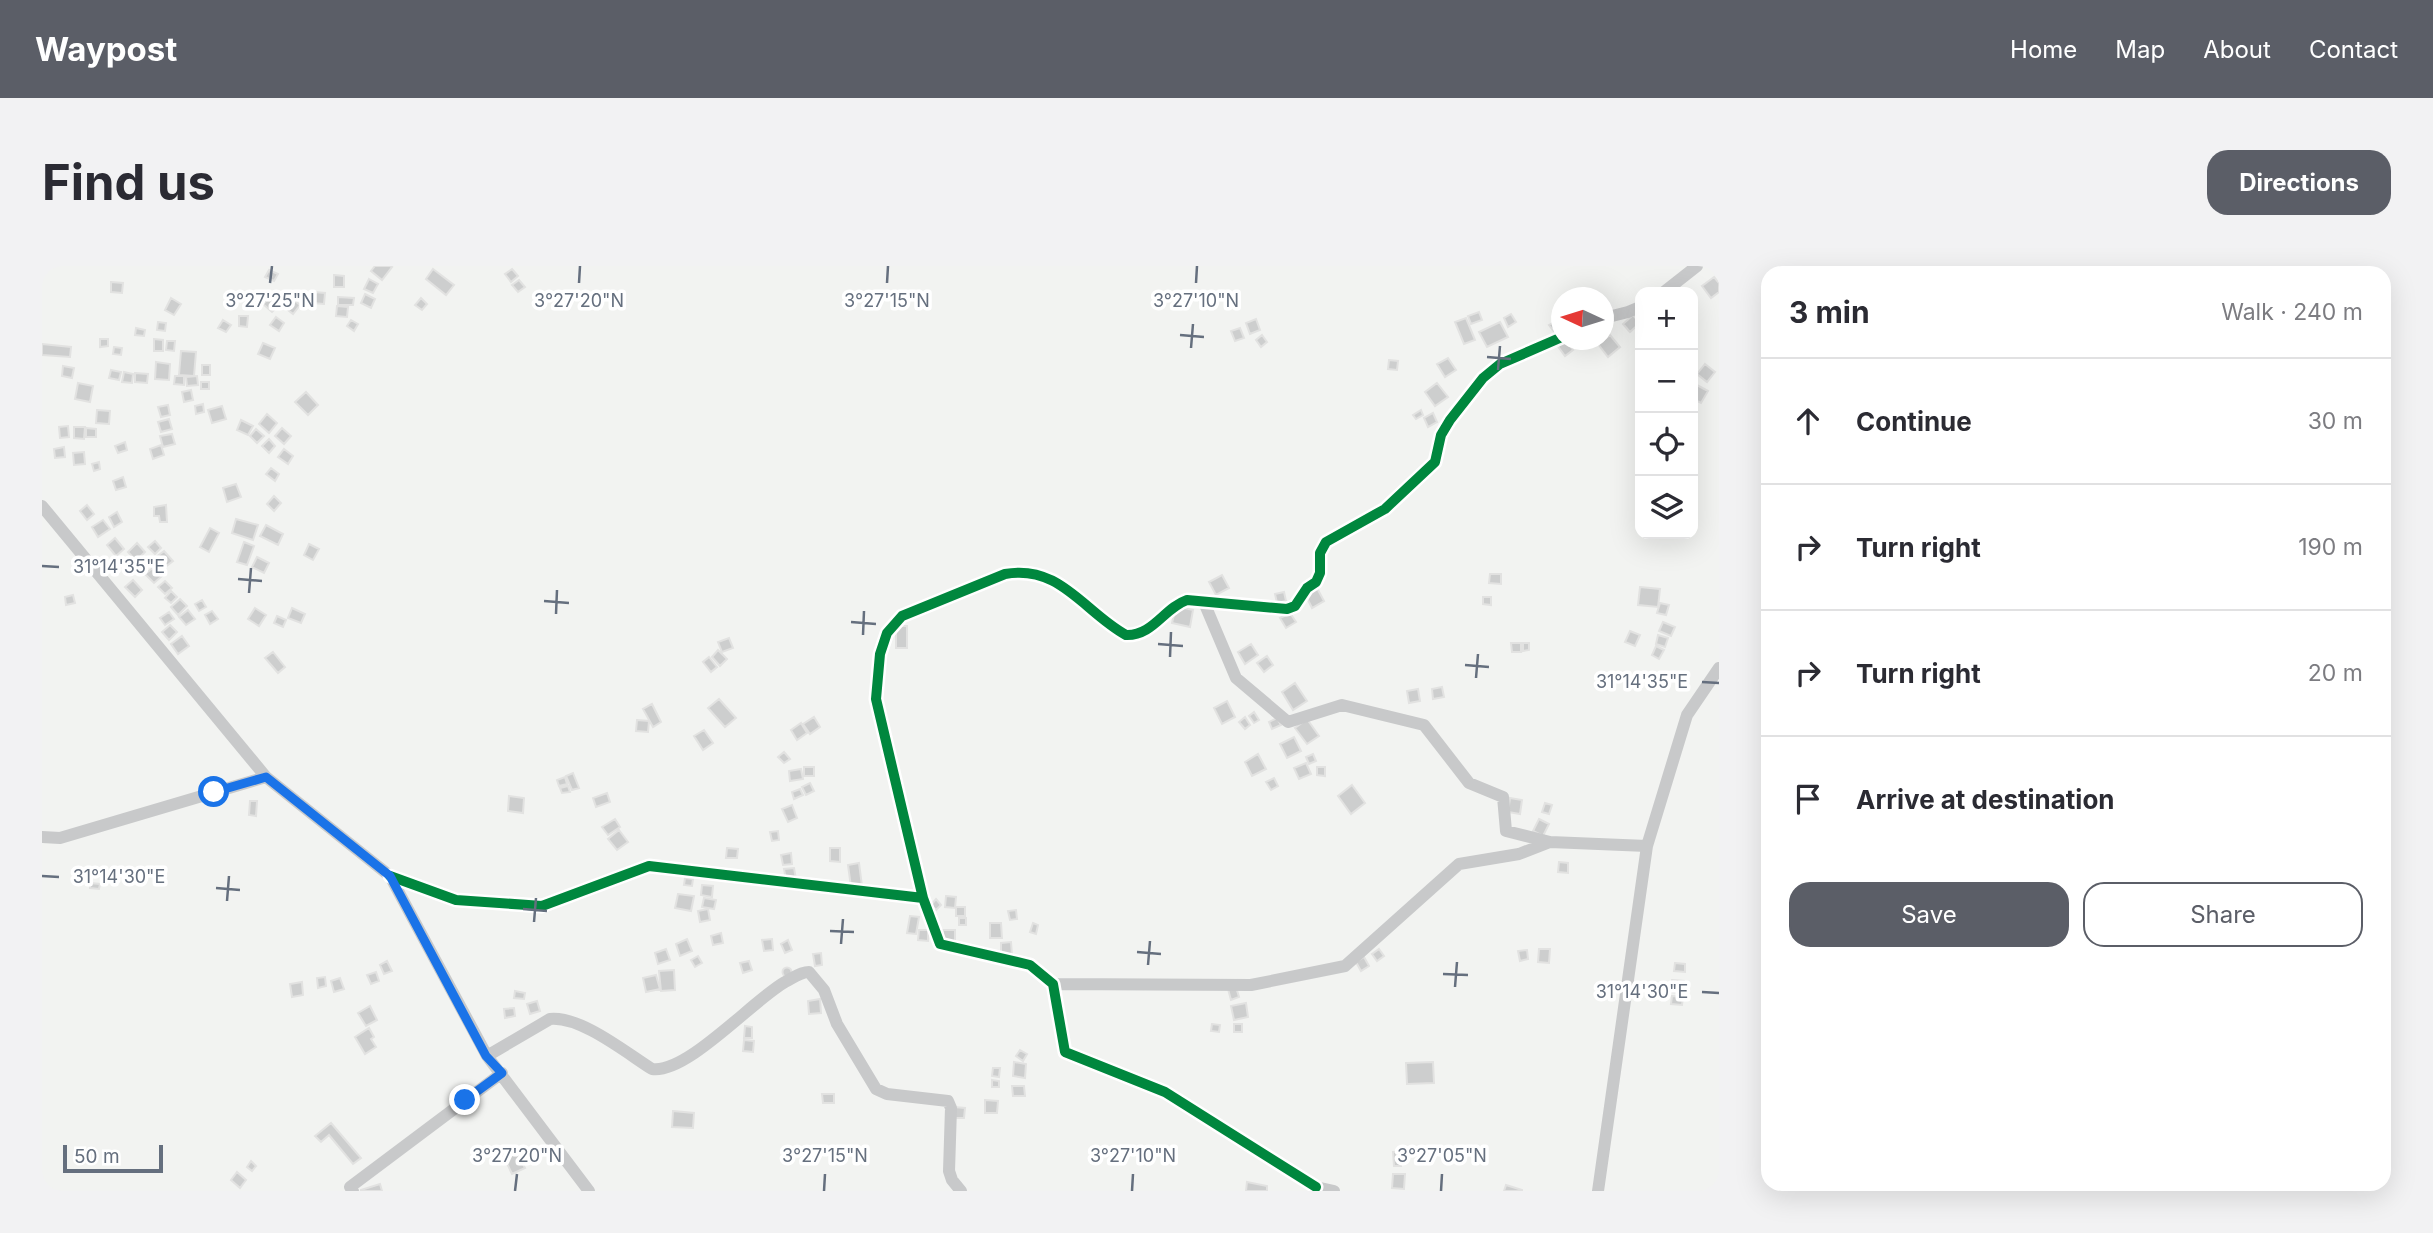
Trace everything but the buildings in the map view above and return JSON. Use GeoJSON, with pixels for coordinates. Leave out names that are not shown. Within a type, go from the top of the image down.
{"type":"FeatureCollection","features":[{"type":"Feature","properties":{"kind":"street"},"geometry":{"type":"LineString","coordinates":[[1670,287],[1697,266]]}},
{"type":"Feature","properties":{"kind":"street"},"geometry":{"type":"LineString","coordinates":[[1614,316],[1635,309]]}},
{"type":"Feature","properties":{"kind":"street"},"geometry":{"type":"LineString","coordinates":[[1550,842],[1519,854],[1459,864],[1345,966],[1251,985],[1053,984],[1030,965],[940,944],[923,898],[876,699],[880,654],[887,634],[902,616],[1005,574],[1020,572],[1051,578],[1126,635],[1142,634],[1174,604],[1186,600],[1278,610],[1295,606],[1307,588],[1316,582],[1320,573],[1320,553],[1326,542],[1385,509],[1420,478],[1435,462],[1441,435],[1450,420],[1483,378],[1500,364],[1551,342]]}},
{"type":"Feature","properties":{"kind":"street"},"geometry":{"type":"LineString","coordinates":[[42,506],[266,777],[390,876],[456,900],[542,906],[649,866],[923,898]]}},
{"type":"Feature","properties":{"kind":"street"},"geometry":{"type":"LineString","coordinates":[[1203,600],[1236,678],[1288,722],[1342,705],[1424,725],[1469,783],[1503,797],[1506,831],[1550,842],[1647,846]]}},
{"type":"Feature","properties":{"kind":"street"},"geometry":{"type":"LineString","coordinates":[[1598,1191],[1647,846],[1687,715],[1719,668]]}},
{"type":"Feature","properties":{"kind":"street"},"geometry":{"type":"LineString","coordinates":[[42,837],[60,838],[266,777]]}},
{"type":"Feature","properties":{"kind":"street"},"geometry":{"type":"LineString","coordinates":[[390,876],[486,1056],[502,1073],[589,1191]]}},
{"type":"Feature","properties":{"kind":"street"},"geometry":{"type":"LineString","coordinates":[[486,1056],[550,1019],[560,1018],[579,1024],[652,1069],[662,1070],[699,1050],[777,986],[809,972],[824,990],[837,1024],[876,1089],[887,1094],[948,1101],[951,1108],[949,1171],[961,1191]]}},
{"type":"Feature","properties":{"kind":"street"},"geometry":{"type":"LineString","coordinates":[[1053,984],[1065,1052],[1165,1091],[1316,1189],[1334,1191]]}},
{"type":"Feature","properties":{"kind":"street"},"geometry":{"type":"LineString","coordinates":[[353,1191],[350,1186],[502,1073]]}},
{"type":"Feature","properties":{"kind":"cycle path"},"geometry":{"type":"LineString","coordinates":[[923,898],[876,699],[880,654],[887,633],[902,616],[1005,574],[1024,573],[1041,576],[1056,583],[1126,635],[1144,631],[1187,600],[1287,609],[1295,606],[1307,588],[1316,582],[1320,573],[1320,553],[1326,542],[1385,509],[1435,462],[1441,435],[1483,378],[1500,364],[1551,342]]}},
{"type":"Feature","properties":{"kind":"cycle path"},"geometry":{"type":"LineString","coordinates":[[390,876],[456,900],[542,906],[649,866],[923,898],[940,944],[1030,965],[1053,984],[1065,1052],[1165,1092],[1316,1187]]}},
{"type":"Feature","properties":{"kind":"route"},"geometry":{"type":"LineString","coordinates":[[214,792],[266,777],[390,876],[486,1056],[502,1073],[465,1100]]}}]}
